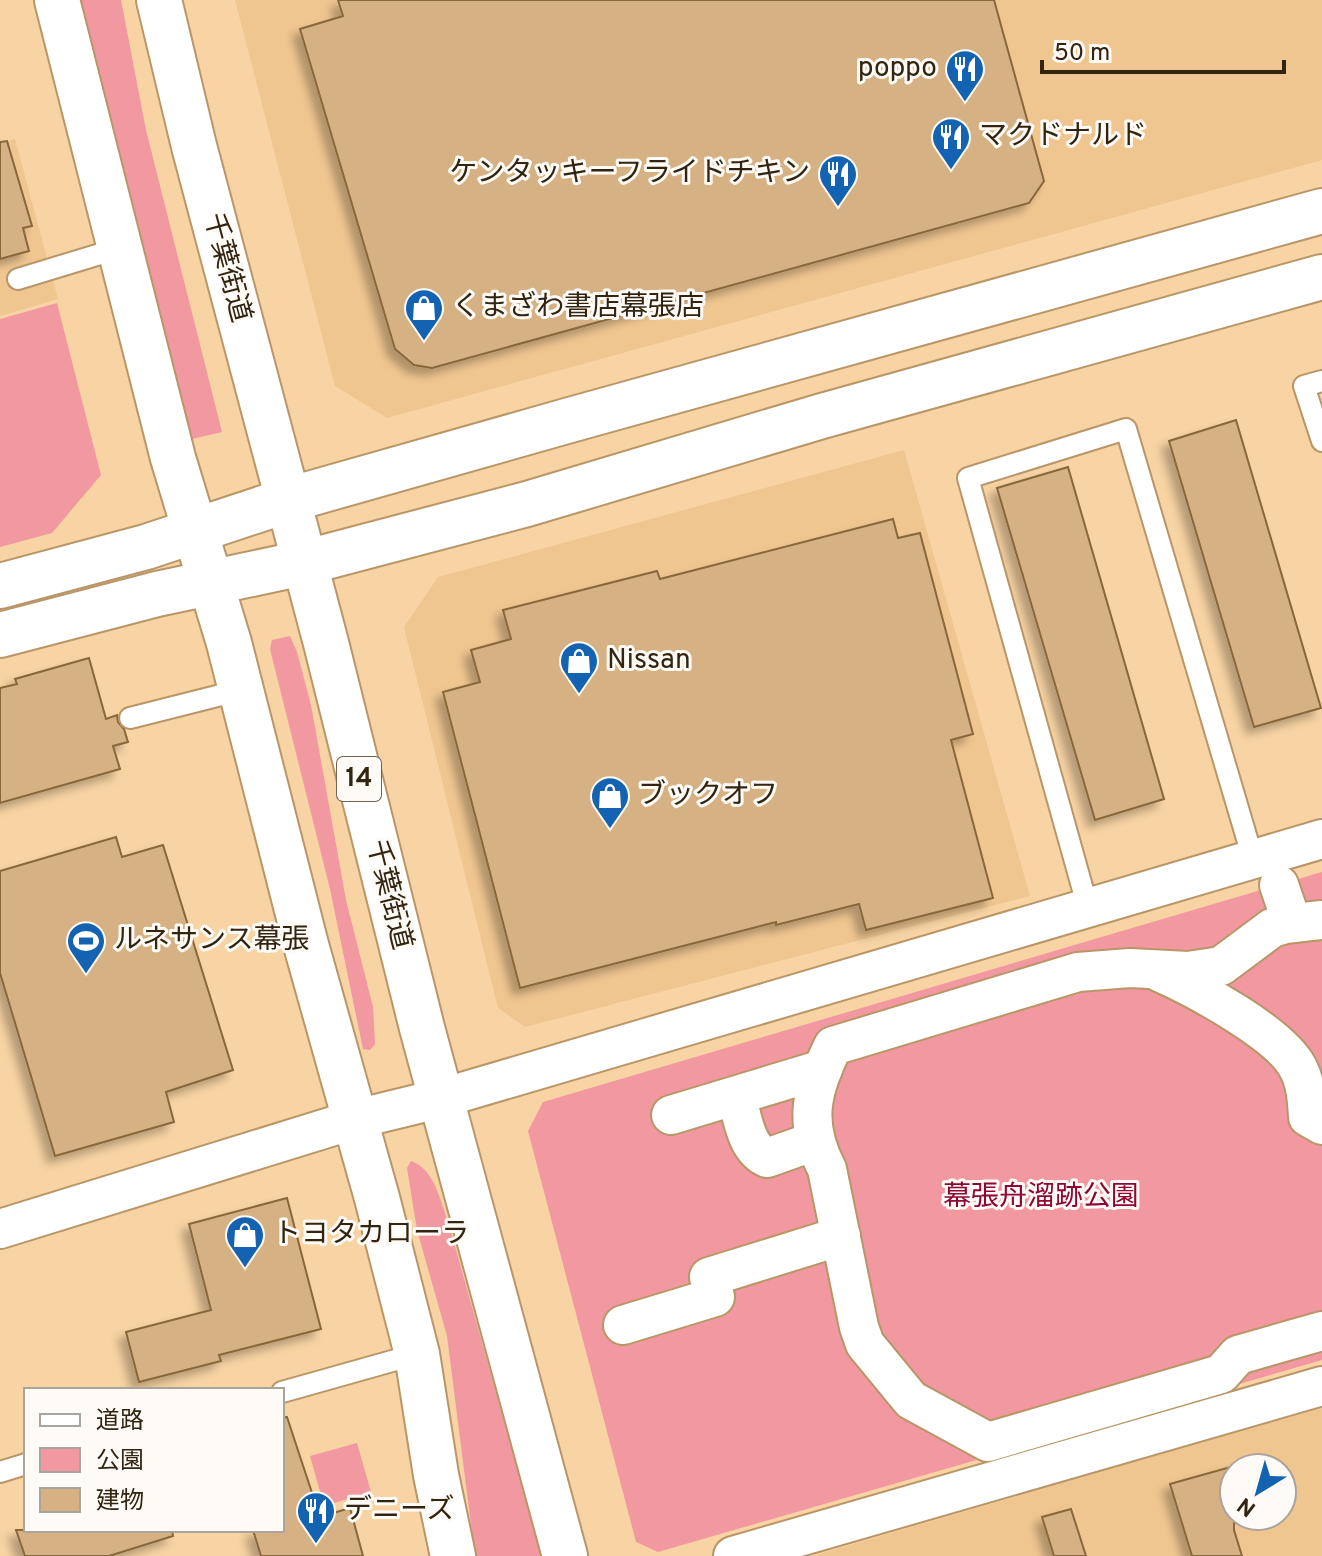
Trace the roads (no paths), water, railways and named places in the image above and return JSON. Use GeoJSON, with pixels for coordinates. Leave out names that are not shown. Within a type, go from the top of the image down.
{"type":"FeatureCollection","features":[{"type":"Feature","properties":{"kind":"main road"},"geometry":{"type":"LineString","coordinates":[[57,0],[173,458],[212,583],[417,1354],[436,1475],[453,1556]]}},
{"type":"Feature","properties":{"kind":"main road","name":"千葉街道"},"geometry":{"type":"LineString","coordinates":[[159,0],[194,146],[326,643],[480,1250],[565,1556]]}},
{"type":"Feature","properties":{"kind":"main road"},"geometry":{"type":"LineString","coordinates":[[0,586],[197,531],[288,500],[1322,211]]}},
{"type":"Feature","properties":{"kind":"main road"},"geometry":{"type":"LineString","coordinates":[[0,635],[157,594],[303,563],[527,504],[822,416],[1322,277]]}},
{"type":"Feature","properties":{"kind":"street"},"geometry":{"type":"LineString","coordinates":[[0,1229],[356,1119],[442,1098],[1088,908],[1266,872],[1322,839]]}},
{"type":"Feature","properties":{"kind":"street"},"geometry":{"type":"LineString","coordinates":[[1218,984],[1260,935],[1272,928],[1307,922],[1266,872]]}},
{"type":"Feature","properties":{"kind":"street"},"geometry":{"type":"LineString","coordinates":[[671,1115],[736,1096],[827,1044],[1078,972],[1153,969],[1218,984],[1235,1014],[1286,1052],[1297,1065],[1303,1081],[1308,1117],[1322,1125]]}},
{"type":"Feature","properties":{"kind":"street"},"geometry":{"type":"LineString","coordinates":[[827,1044],[811,1127],[821,1155],[865,1344],[911,1400],[988,1442],[1221,1374],[1238,1355],[1322,1331]]}},
{"type":"Feature","properties":{"kind":"street"},"geometry":{"type":"LineString","coordinates":[[736,1096],[753,1148],[762,1155],[767,1158],[821,1155]]}},
{"type":"Feature","properties":{"kind":"street"},"geometry":{"type":"LineString","coordinates":[[821,1155],[847,1190],[866,1227],[867,1246],[855,1307]]}},
{"type":"Feature","properties":{"kind":"street"},"geometry":{"type":"LineString","coordinates":[[623,1325],[715,1297],[709,1277],[841,1236]]}},
{"type":"Feature","properties":{"kind":"street"},"geometry":{"type":"LineString","coordinates":[[733,1556],[1322,1386]]}},
{"type":"Feature","properties":{"kind":"lane"},"geometry":{"type":"LineString","coordinates":[[18,279],[120,248]]}},
{"type":"Feature","properties":{"kind":"lane"},"geometry":{"type":"LineString","coordinates":[[1322,381],[1304,386],[1322,441]]}},
{"type":"Feature","properties":{"kind":"lane"},"geometry":{"type":"LineString","coordinates":[[1088,908],[968,478],[1126,429],[1266,872]]}},
{"type":"Feature","properties":{"kind":"lane"},"geometry":{"type":"LineString","coordinates":[[130,718],[241,690]]}},
{"type":"Feature","properties":{"kind":"lane"},"geometry":{"type":"LineString","coordinates":[[284,1391],[417,1354]]}},
{"type":"Feature","properties":{"kind":"lane"},"geometry":{"type":"LineString","coordinates":[[0,1472],[24,1465]]}},
{"type":"Feature","properties":{"kind":"place","name":"poppo"},"geometry":{"type":"Point","coordinates":[965,103]}},
{"type":"Feature","properties":{"kind":"place","name":"マクドナルド"},"geometry":{"type":"Point","coordinates":[951,171]}},
{"type":"Feature","properties":{"kind":"place","name":"ケンタッキーフライドチキン"},"geometry":{"type":"Point","coordinates":[838,208]}},
{"type":"Feature","properties":{"kind":"place","name":"くまざわ書店幕張店"},"geometry":{"type":"Point","coordinates":[424,342]}},
{"type":"Feature","properties":{"kind":"place","name":"Nissan"},"geometry":{"type":"Point","coordinates":[579,695]}},
{"type":"Feature","properties":{"kind":"place","name":"ブックオフ"},"geometry":{"type":"Point","coordinates":[610,830]}},
{"type":"Feature","properties":{"kind":"place","name":"ルネサンス幕張"},"geometry":{"type":"Point","coordinates":[86,975]}},
{"type":"Feature","properties":{"kind":"place","name":"トヨタカローラ"},"geometry":{"type":"Point","coordinates":[245,1269]}},
{"type":"Feature","properties":{"kind":"place","name":"デニーズ"},"geometry":{"type":"Point","coordinates":[316,1545]}},
{"type":"Feature","properties":{"kind":"park label","name":"幕張舟溜跡公園"},"geometry":{"type":"Point","coordinates":[1041,1198]}}]}
